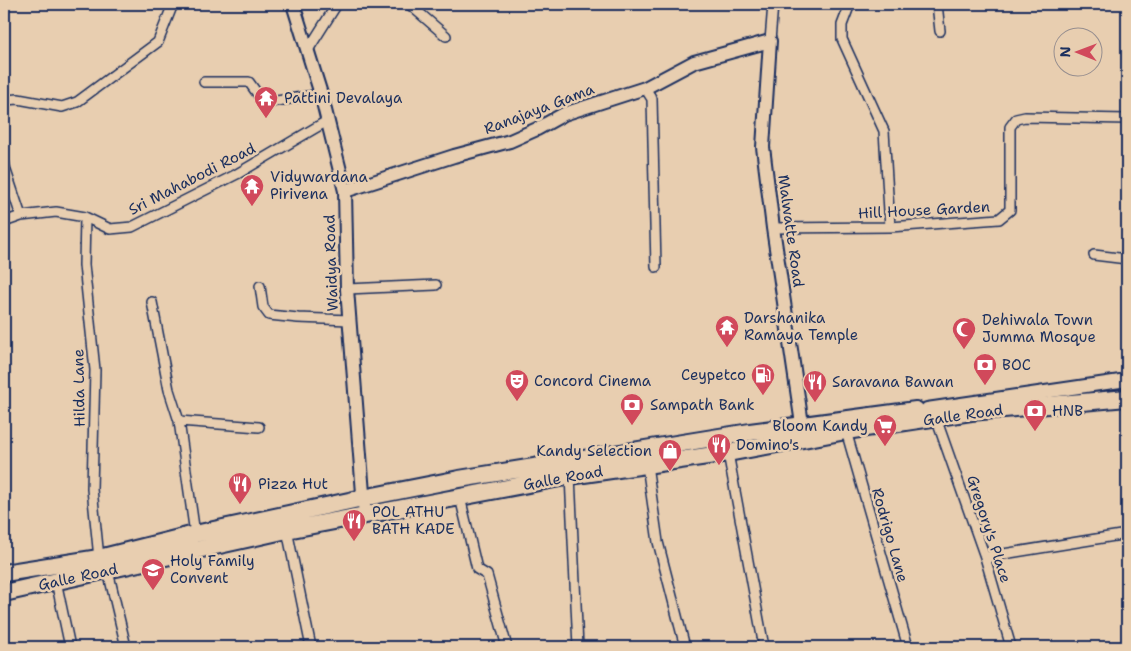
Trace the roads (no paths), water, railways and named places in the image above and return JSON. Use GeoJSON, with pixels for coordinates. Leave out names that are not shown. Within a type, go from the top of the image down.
{"type":"FeatureCollection","features":[{"type":"Feature","properties":{"kind":"highway","name":"Galle Road"},"geometry":{"type":"LineString","coordinates":[[4,571],[103,564],[570,476],[728,453],[971,409],[1127,389]]}},
{"type":"Feature","properties":{"kind":"highway","name":"Galle Road"},"geometry":{"type":"LineString","coordinates":[[971,409],[1127,398]]}},
{"type":"Feature","properties":{"kind":"highway","name":"Galle Road"},"geometry":{"type":"LineString","coordinates":[[4,593],[82,574],[103,564],[195,534],[488,474],[802,424],[928,417]]}},
{"type":"Feature","properties":{"kind":"street"},"geometry":{"type":"LineString","coordinates":[[4,110],[5,100],[18,98],[62,107],[77,102],[158,42],[173,4]]}},
{"type":"Feature","properties":{"kind":"street","name":"Waidya Road"},"geometry":{"type":"LineString","coordinates":[[293,4],[308,50],[345,191],[348,289],[365,516]]}},
{"type":"Feature","properties":{"kind":"street"},"geometry":{"type":"LineString","coordinates":[[308,50],[337,4]]}},
{"type":"Feature","properties":{"kind":"street"},"geometry":{"type":"LineString","coordinates":[[409,4],[446,36]]}},
{"type":"Feature","properties":{"kind":"street"},"geometry":{"type":"LineString","coordinates":[[770,41],[772,4]]}},
{"type":"Feature","properties":{"kind":"street"},"geometry":{"type":"LineString","coordinates":[[850,4],[842,25],[842,39],[884,131],[890,227]]}},
{"type":"Feature","properties":{"kind":"street"},"geometry":{"type":"LineString","coordinates":[[937,4],[940,31]]}},
{"type":"Feature","properties":{"kind":"street","name":"Ranajaya Gama"},"geometry":{"type":"LineString","coordinates":[[345,191],[454,156],[510,141],[564,114],[645,88],[694,62],[770,41]]}},
{"type":"Feature","properties":{"kind":"street","name":"Malwatte Road"},"geometry":{"type":"LineString","coordinates":[[770,41],[763,147],[802,424]]}},
{"type":"Feature","properties":{"kind":"street"},"geometry":{"type":"LineString","coordinates":[[204,82],[249,82],[264,103],[320,94]]}},
{"type":"Feature","properties":{"kind":"street"},"geometry":{"type":"LineString","coordinates":[[645,88],[652,99],[656,266]]}},
{"type":"Feature","properties":{"kind":"street","name":"Hill House Garden"},"geometry":{"type":"LineString","coordinates":[[773,228],[890,227],[999,219],[1010,210],[1010,127],[1016,119],[1025,117],[1127,120]]}},
{"type":"Feature","properties":{"kind":"street","name":"Sri Mahabodi Road"},"geometry":{"type":"LineString","coordinates":[[4,222],[21,216],[56,212],[85,217],[110,228],[132,227],[237,174],[327,121]]}},
{"type":"Feature","properties":{"kind":"street"},"geometry":{"type":"LineString","coordinates":[[4,161],[21,216]]}},
{"type":"Feature","properties":{"kind":"street","name":"Hilda Lane"},"geometry":{"type":"LineString","coordinates":[[85,217],[84,265],[94,370],[92,489],[103,564],[126,647]]}},
{"type":"Feature","properties":{"kind":"street"},"geometry":{"type":"LineString","coordinates":[[1094,255],[1127,260]]}},
{"type":"Feature","properties":{"kind":"street"},"geometry":{"type":"LineString","coordinates":[[348,289],[436,284]]}},
{"type":"Feature","properties":{"kind":"street"},"geometry":{"type":"LineString","coordinates":[[260,286],[263,307],[269,315],[350,320]]}},
{"type":"Feature","properties":{"kind":"street"},"geometry":{"type":"LineString","coordinates":[[152,302],[169,390],[179,421],[195,534]]}},
{"type":"Feature","properties":{"kind":"street"},"geometry":{"type":"LineString","coordinates":[[928,417],[1127,380]]}},
{"type":"Feature","properties":{"kind":"street"},"geometry":{"type":"LineString","coordinates":[[928,417],[1127,404]]}},
{"type":"Feature","properties":{"kind":"street","name":"Gregory's Place"},"geometry":{"type":"LineString","coordinates":[[928,417],[985,557],[1010,647]]}},
{"type":"Feature","properties":{"kind":"street"},"geometry":{"type":"LineString","coordinates":[[179,421],[259,427]]}},
{"type":"Feature","properties":{"kind":"street","name":"Rodrigo Lane"},"geometry":{"type":"LineString","coordinates":[[846,431],[908,647]]}},
{"type":"Feature","properties":{"kind":"street"},"geometry":{"type":"LineString","coordinates":[[728,453],[764,647]]}},
{"type":"Feature","properties":{"kind":"street"},"geometry":{"type":"LineString","coordinates":[[647,465],[658,542],[685,647]]}},
{"type":"Feature","properties":{"kind":"street"},"geometry":{"type":"LineString","coordinates":[[570,476],[578,647]]}},
{"type":"Feature","properties":{"kind":"street"},"geometry":{"type":"LineString","coordinates":[[460,497],[477,569],[487,575],[507,647]]}},
{"type":"Feature","properties":{"kind":"street"},"geometry":{"type":"LineString","coordinates":[[287,530],[311,647]]}},
{"type":"Feature","properties":{"kind":"street"},"geometry":{"type":"LineString","coordinates":[[985,557],[1127,534]]}},
{"type":"Feature","properties":{"kind":"street"},"geometry":{"type":"LineString","coordinates":[[56,581],[70,647]]}},
{"type":"Feature","properties":{"kind":"place","name":"Pattini Devalaya"},"geometry":{"type":"Point","coordinates":[266,119]}},
{"type":"Feature","properties":{"kind":"place","name":"Vidywardana Pirivena"},"geometry":{"type":"Point","coordinates":[252,207]}},
{"type":"Feature","properties":{"kind":"place","name":"Darshanika Ramaya Temple"},"geometry":{"type":"Point","coordinates":[727,348]}},
{"type":"Feature","properties":{"kind":"place","name":"Dehiwala Town Jumma Mosque"},"geometry":{"type":"Point","coordinates":[964,350]}},
{"type":"Feature","properties":{"kind":"place","name":"BOC"},"geometry":{"type":"Point","coordinates":[985,386]}},
{"type":"Feature","properties":{"kind":"place","name":"Ceypetco"},"geometry":{"type":"Point","coordinates":[763,396]}},
{"type":"Feature","properties":{"kind":"place","name":"Concord Cinema"},"geometry":{"type":"Point","coordinates":[517,402]}},
{"type":"Feature","properties":{"kind":"place","name":"Saravana Bawan"},"geometry":{"type":"Point","coordinates":[815,403]}},
{"type":"Feature","properties":{"kind":"place","name":"Sampath Bank"},"geometry":{"type":"Point","coordinates":[632,426]}},
{"type":"Feature","properties":{"kind":"place","name":"HNB"},"geometry":{"type":"Point","coordinates":[1035,432]}},
{"type":"Feature","properties":{"kind":"place","name":"Bloom Kandy"},"geometry":{"type":"Point","coordinates":[885,447]}},
{"type":"Feature","properties":{"kind":"place","name":"Domino's"},"geometry":{"type":"Point","coordinates":[719,466]}},
{"type":"Feature","properties":{"kind":"place","name":"Kandy Selection"},"geometry":{"type":"Point","coordinates":[670,472]}},
{"type":"Feature","properties":{"kind":"place","name":"Pizza Hut"},"geometry":{"type":"Point","coordinates":[240,505]}},
{"type":"Feature","properties":{"kind":"place","name":"POL ATHU BATH KADE"},"geometry":{"type":"Point","coordinates":[354,542]}},
{"type":"Feature","properties":{"kind":"place","name":"Holy Family Convent"},"geometry":{"type":"Point","coordinates":[153,591]}}]}
